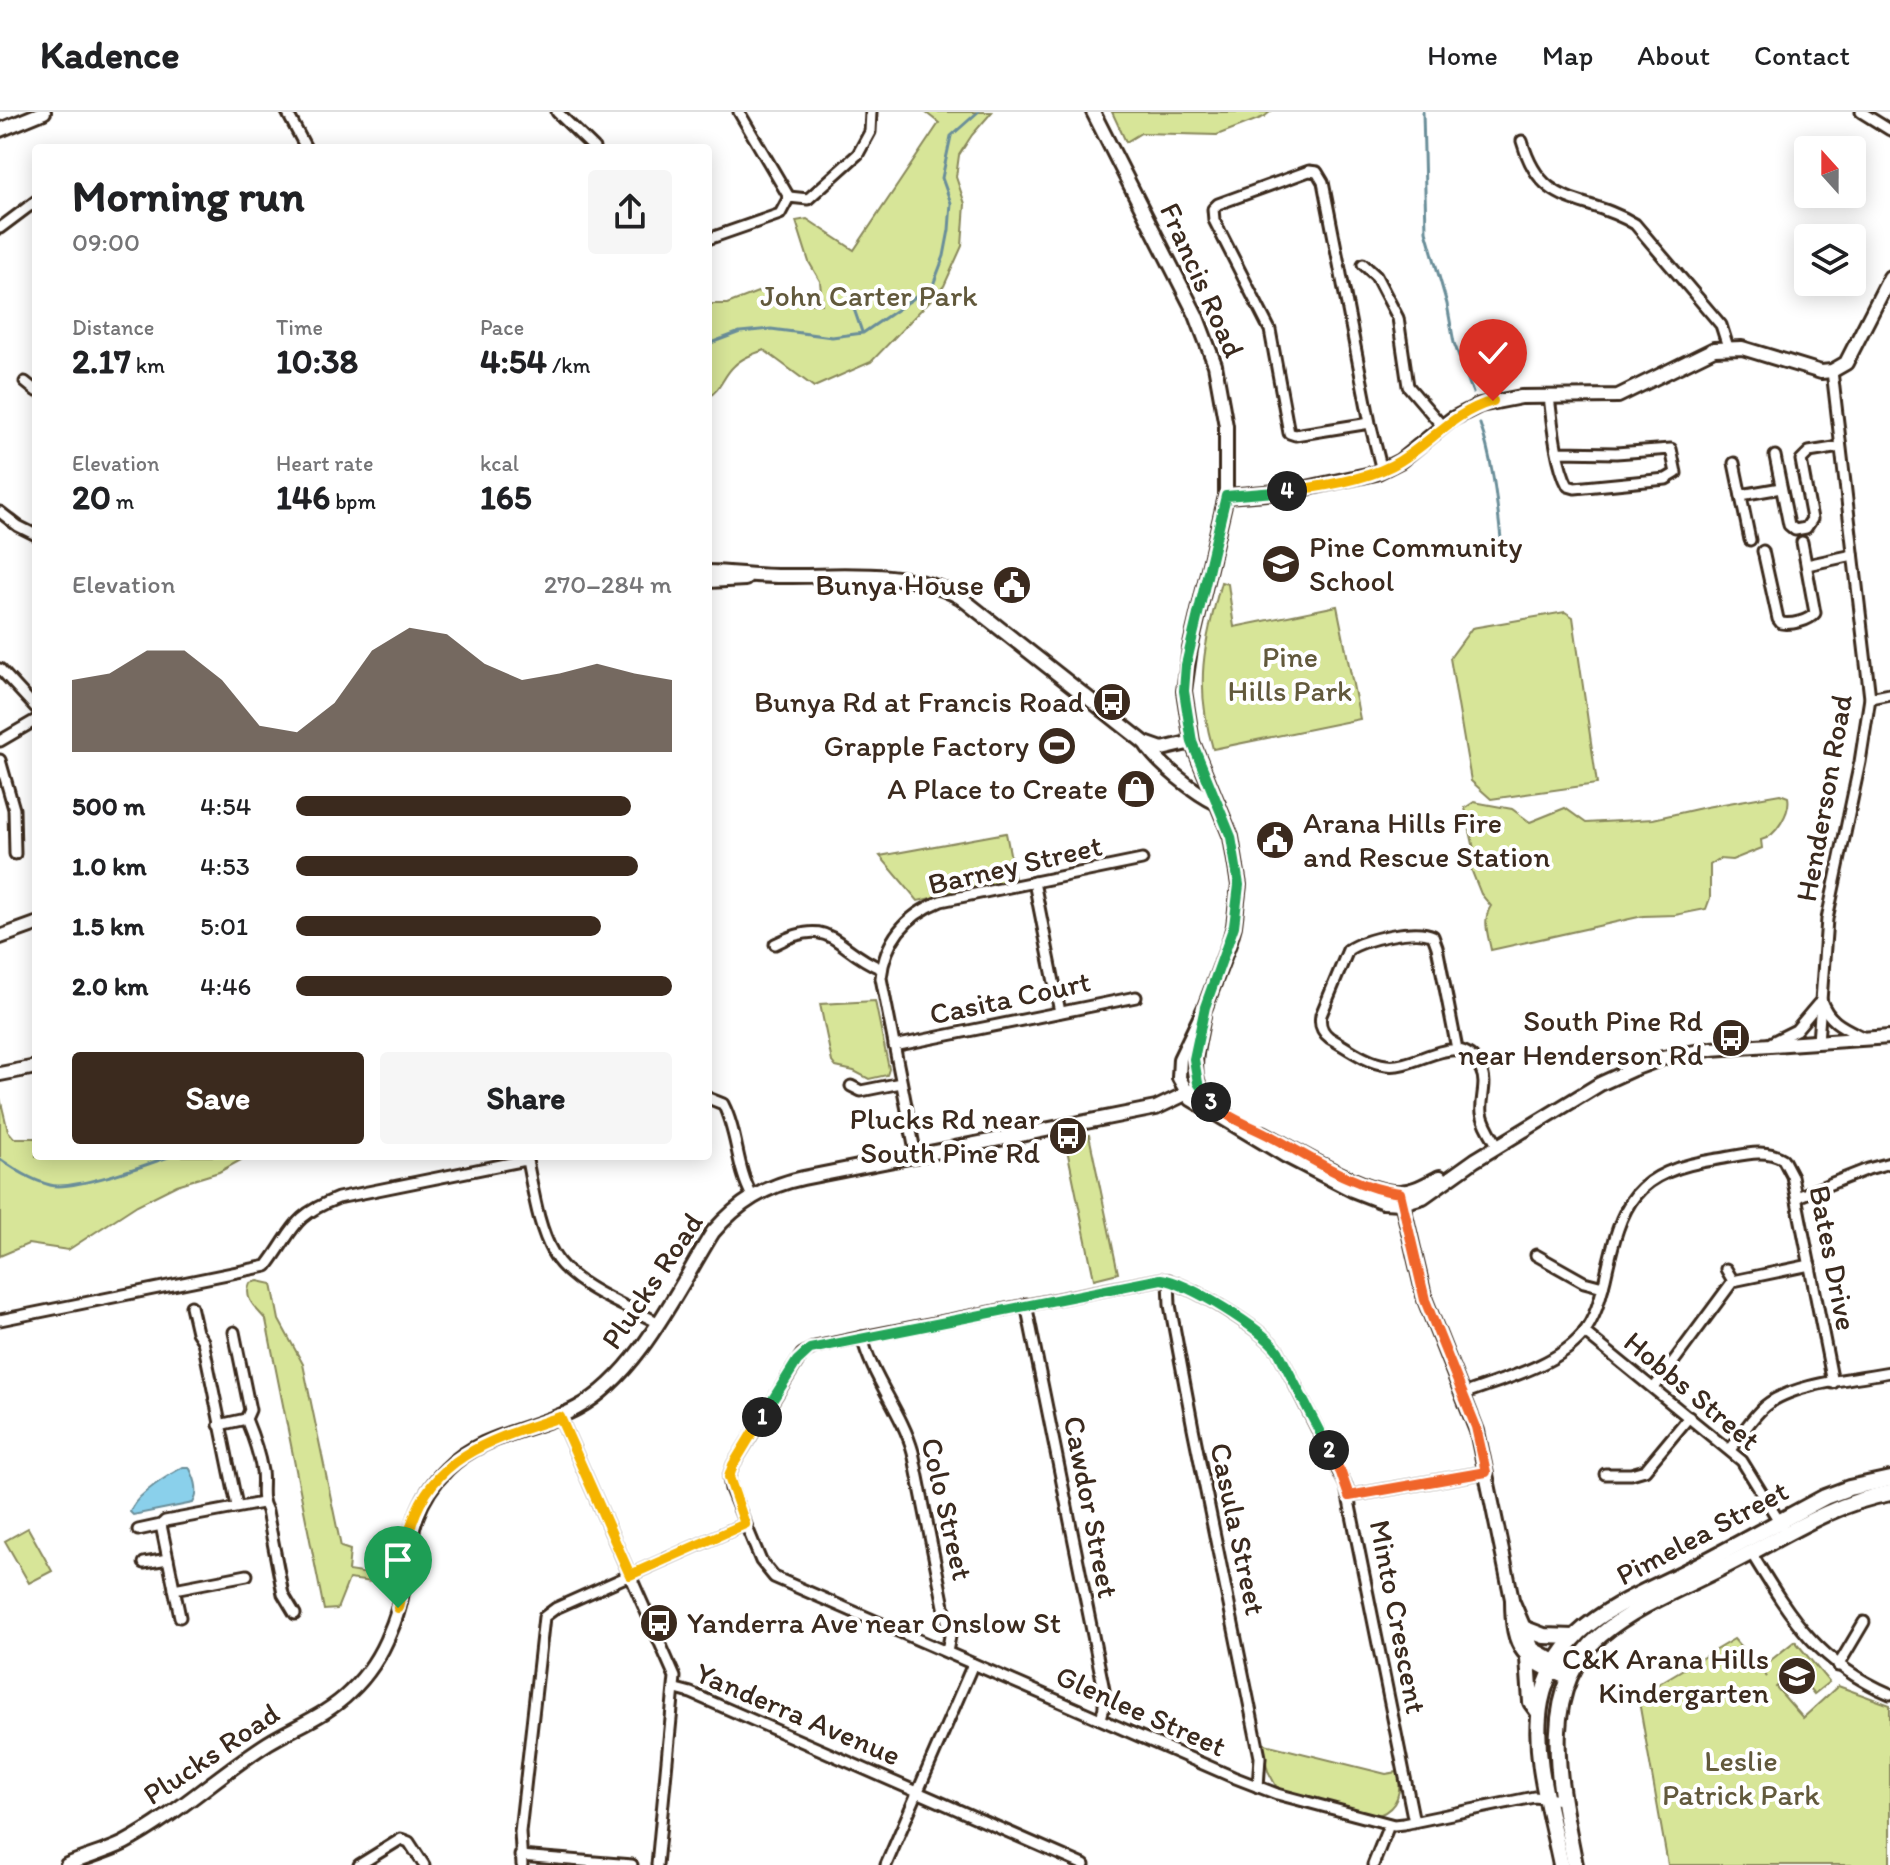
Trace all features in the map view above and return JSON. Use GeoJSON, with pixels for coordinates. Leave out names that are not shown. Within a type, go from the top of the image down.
{"type":"FeatureCollection","features":[{"type":"Feature","properties":{"kind":"main road","name":"Pimelea Street"},"geometry":{"type":"LineString","coordinates":[[1571,1675],[1591,1644],[1617,1623],[1783,1528],[1837,1493],[1890,1479]]}},
{"type":"Feature","properties":{"kind":"main road","name":"Pimelea Street"},"geometry":{"type":"LineString","coordinates":[[1783,1528],[1839,1506],[1890,1493]]}},
{"type":"Feature","properties":{"kind":"main road","name":"Pimelea Street"},"geometry":{"type":"LineString","coordinates":[[1553,1667],[1575,1637],[1605,1614],[1748,1547]]}},
{"type":"Feature","properties":{"kind":"main road"},"geometry":{"type":"LineString","coordinates":[[1523,1628],[1544,1636],[1575,1637]]}},
{"type":"Feature","properties":{"kind":"main road"},"geometry":{"type":"LineString","coordinates":[[1528,1658],[1531,1702],[1539,1713]]}},
{"type":"Feature","properties":{"kind":"main road"},"geometry":{"type":"LineString","coordinates":[[1553,1667],[1539,1713],[1540,1751],[1575,1865]]}},
{"type":"Feature","properties":{"kind":"main road"},"geometry":{"type":"LineString","coordinates":[[1561,1865],[1555,1799],[1558,1739],[1571,1675]]}},
{"type":"Feature","properties":{"kind":"street"},"geometry":{"type":"LineString","coordinates":[[0,130],[44,112]]}},
{"type":"Feature","properties":{"kind":"street"},"geometry":{"type":"LineString","coordinates":[[287,112],[304,144]]}},
{"type":"Feature","properties":{"kind":"street"},"geometry":{"type":"LineString","coordinates":[[557,112],[590,144]]}},
{"type":"Feature","properties":{"kind":"street"},"geometry":{"type":"LineString","coordinates":[[739,112],[789,197]]}},
{"type":"Feature","properties":{"kind":"street"},"geometry":{"type":"LineString","coordinates":[[789,197],[808,199],[858,154],[870,132],[871,112]]}},
{"type":"Feature","properties":{"kind":"street","name":"Francis Road"},"geometry":{"type":"LineString","coordinates":[[1093,112],[1196,315],[1215,365],[1226,426],[1226,496],[1186,665],[1184,691],[1192,742],[1236,857],[1239,885],[1229,944],[1205,1007]]}},
{"type":"Feature","properties":{"kind":"street"},"geometry":{"type":"LineString","coordinates":[[1861,112],[1890,130]]}},
{"type":"Feature","properties":{"kind":"street"},"geometry":{"type":"LineString","coordinates":[[1522,141],[1534,172],[1556,194],[1618,214],[1635,224],[1721,325],[1728,347]]}},
{"type":"Feature","properties":{"kind":"street"},"geometry":{"type":"LineString","coordinates":[[1370,423],[1295,435],[1289,433],[1272,337],[1214,220],[1214,206],[1309,171],[1320,174],[1382,471]]}},
{"type":"Feature","properties":{"kind":"street"},"geometry":{"type":"LineString","coordinates":[[712,238],[780,214],[789,197]]}},
{"type":"Feature","properties":{"kind":"street"},"geometry":{"type":"LineString","coordinates":[[0,228],[32,204]]}},
{"type":"Feature","properties":{"kind":"street"},"geometry":{"type":"LineString","coordinates":[[1363,264],[1376,276],[1400,324],[1408,386],[1443,427]]}},
{"type":"Feature","properties":{"kind":"street"},"geometry":{"type":"LineString","coordinates":[[1226,496],[1293,491],[1382,471],[1470,409],[1493,401],[1549,396],[1618,396],[1698,355],[1728,347],[1742,348],[1821,372],[1832,371],[1846,363],[1890,277]]}},
{"type":"Feature","properties":{"kind":"street","name":"Henderson Road"},"geometry":{"type":"LineString","coordinates":[[1818,1042],[1827,919],[1860,762],[1870,698],[1832,371]]}},
{"type":"Feature","properties":{"kind":"street"},"geometry":{"type":"LineString","coordinates":[[25,382],[32,388]]}},
{"type":"Feature","properties":{"kind":"street"},"geometry":{"type":"LineString","coordinates":[[1549,396],[1559,452],[1568,486],[1575,488],[1666,479],[1676,473],[1671,449],[1616,453],[1559,452]]}},
{"type":"Feature","properties":{"kind":"street"},"geometry":{"type":"LineString","coordinates":[[1775,456],[1790,529],[1806,528],[1812,519],[1801,460],[1809,452],[1840,447]]}},
{"type":"Feature","properties":{"kind":"street"},"geometry":{"type":"LineString","coordinates":[[1734,463],[1750,540]]}},
{"type":"Feature","properties":{"kind":"street"},"geometry":{"type":"LineString","coordinates":[[1741,495],[1781,488]]}},
{"type":"Feature","properties":{"kind":"street"},"geometry":{"type":"LineString","coordinates":[[0,512],[32,533]]}},
{"type":"Feature","properties":{"kind":"street"},"geometry":{"type":"LineString","coordinates":[[1763,551],[1776,614],[1783,623],[1808,619],[1815,613],[1802,542]]}},
{"type":"Feature","properties":{"kind":"street"},"geometry":{"type":"LineString","coordinates":[[1807,565],[1853,555]]}},
{"type":"Feature","properties":{"kind":"street"},"geometry":{"type":"LineString","coordinates":[[712,572],[773,576],[887,576],[945,589],[960,597],[1145,743],[1162,749],[1192,742]]}},
{"type":"Feature","properties":{"kind":"street"},"geometry":{"type":"LineString","coordinates":[[712,581],[773,576]]}},
{"type":"Feature","properties":{"kind":"street"},"geometry":{"type":"LineString","coordinates":[[0,669],[32,704]]}},
{"type":"Feature","properties":{"kind":"street"},"geometry":{"type":"LineString","coordinates":[[1870,698],[1890,694]]}},
{"type":"Feature","properties":{"kind":"street"},"geometry":{"type":"LineString","coordinates":[[0,741],[32,722]]}},
{"type":"Feature","properties":{"kind":"street"},"geometry":{"type":"LineString","coordinates":[[1145,743],[1152,755],[1218,804]]}},
{"type":"Feature","properties":{"kind":"street"},"geometry":{"type":"LineString","coordinates":[[0,760],[14,809],[15,854]]}},
{"type":"Feature","properties":{"kind":"street","name":"Barney Street"},"geometry":{"type":"LineString","coordinates":[[882,969],[892,940],[913,915],[941,901],[1142,860]]}},
{"type":"Feature","properties":{"kind":"street"},"geometry":{"type":"LineString","coordinates":[[1034,882],[1060,1012]]}},
{"type":"Feature","properties":{"kind":"street"},"geometry":{"type":"LineString","coordinates":[[0,937],[32,925]]}},
{"type":"Feature","properties":{"kind":"street"},"geometry":{"type":"LineString","coordinates":[[775,944],[795,934],[816,931],[882,969],[881,978],[916,1156]]}},
{"type":"Feature","properties":{"kind":"street"},"geometry":{"type":"LineString","coordinates":[[1457,1049],[1433,936],[1416,931],[1364,942],[1348,950],[1321,1015],[1321,1026],[1328,1037],[1388,1066],[1457,1049],[1469,1055],[1481,1069],[1484,1083],[1483,1116],[1498,1146]]}},
{"type":"Feature","properties":{"kind":"street","name":"Casita Court"},"geometry":{"type":"LineString","coordinates":[[894,1046],[1136,997]]}},
{"type":"Feature","properties":{"kind":"street"},"geometry":{"type":"LineString","coordinates":[[1761,1046],[1796,1030],[1819,998],[1827,1015],[1837,1024],[1867,1039]]}},
{"type":"Feature","properties":{"kind":"street"},"geometry":{"type":"LineString","coordinates":[[1205,1007],[1194,1059],[1195,1074],[1200,1087],[1216,1107],[1363,1183],[1401,1198]]}},
{"type":"Feature","properties":{"kind":"street"},"geometry":{"type":"LineString","coordinates":[[1205,1007],[1180,1059],[1179,1078],[1187,1095],[1201,1107],[1352,1190],[1383,1202],[1423,1197],[1475,1160],[1600,1084],[1633,1069],[1686,1053],[1890,1037]]}},
{"type":"Feature","properties":{"kind":"street"},"geometry":{"type":"LineString","coordinates":[[0,1074],[32,1068]]}},
{"type":"Feature","properties":{"kind":"street"},"geometry":{"type":"LineString","coordinates":[[851,1086],[861,1091],[901,1083]]}},
{"type":"Feature","properties":{"kind":"street","name":"Plucks Road"},"geometry":{"type":"LineString","coordinates":[[67,1865],[123,1843],[269,1743],[314,1719],[349,1694],[380,1655],[392,1628],[413,1521],[438,1478],[471,1450],[560,1417],[588,1402],[613,1382],[634,1358],[713,1232],[752,1196],[782,1183],[1156,1108],[1200,1087]]}},
{"type":"Feature","properties":{"kind":"street"},"geometry":{"type":"LineString","coordinates":[[712,1100],[723,1104],[728,1114],[742,1176],[752,1196]]}},
{"type":"Feature","properties":{"kind":"street","name":"Bates Drive"},"geometry":{"type":"LineString","coordinates":[[1463,1394],[1558,1356],[1584,1332],[1595,1314],[1624,1210],[1641,1189],[1665,1172],[1695,1162],[1768,1152],[1779,1156],[1787,1164],[1797,1197],[1833,1383]]}},
{"type":"Feature","properties":{"kind":"street"},"geometry":{"type":"LineString","coordinates":[[0,1320],[267,1266],[289,1231],[301,1217],[317,1206],[338,1198],[517,1160]]}},
{"type":"Feature","properties":{"kind":"street"},"geometry":{"type":"LineString","coordinates":[[526,1160],[544,1232],[553,1255],[571,1275],[657,1322]]}},
{"type":"Feature","properties":{"kind":"street"},"geometry":{"type":"LineString","coordinates":[[1797,1197],[1890,1163]]}},
{"type":"Feature","properties":{"kind":"street"},"geometry":{"type":"LineString","coordinates":[[1401,1198],[1425,1300],[1477,1431],[1512,1599],[1533,1649],[1553,1667]]}},
{"type":"Feature","properties":{"kind":"street"},"geometry":{"type":"LineString","coordinates":[[1536,1255],[1584,1282],[1603,1287]]}},
{"type":"Feature","properties":{"kind":"street"},"geometry":{"type":"LineString","coordinates":[[1654,1388],[1733,1281],[1810,1265]]}},
{"type":"Feature","properties":{"kind":"street"},"geometry":{"type":"LineString","coordinates":[[1726,1269],[1733,1281]]}},
{"type":"Feature","properties":{"kind":"street"},"geometry":{"type":"LineString","coordinates":[[632,1865],[521,1860],[520,1832],[544,1617],[556,1608],[745,1524],[729,1483],[730,1471],[797,1361],[810,1349],[1143,1281],[1169,1280]]}},
{"type":"Feature","properties":{"kind":"street","name":"Minto Crescent"},"geometry":{"type":"LineString","coordinates":[[1169,1280],[1192,1289],[1274,1345],[1341,1473],[1349,1496],[1414,1822]]}},
{"type":"Feature","properties":{"kind":"street","name":"Casula Street"},"geometry":{"type":"LineString","coordinates":[[1169,1280],[1170,1305],[1190,1413],[1260,1757],[1258,1787]]}},
{"type":"Feature","properties":{"kind":"street","name":"Cawdor Street"},"geometry":{"type":"LineString","coordinates":[[1026,1304],[1104,1690],[1101,1719]]}},
{"type":"Feature","properties":{"kind":"street"},"geometry":{"type":"LineString","coordinates":[[191,1306],[197,1332],[203,1341],[237,1506]]}},
{"type":"Feature","properties":{"kind":"street"},"geometry":{"type":"LineString","coordinates":[[234,1332],[250,1410],[246,1419],[256,1442],[263,1474],[262,1503],[267,1511],[283,1594],[295,1614]]}},
{"type":"Feature","properties":{"kind":"street","name":"Hobbs Street"},"geometry":{"type":"LineString","coordinates":[[1584,1332],[1747,1466],[1783,1528]]}},
{"type":"Feature","properties":{"kind":"street","name":"Colo Street"},"geometry":{"type":"LineString","coordinates":[[862,1337],[867,1355],[906,1431],[913,1452],[950,1636],[947,1652]]}},
{"type":"Feature","properties":{"kind":"street"},"geometry":{"type":"LineString","coordinates":[[1730,1450],[1756,1415],[1771,1401],[1796,1391],[1890,1372]]}},
{"type":"Feature","properties":{"kind":"street","name":"Yanderra Avenue"},"geometry":{"type":"LineString","coordinates":[[560,1417],[673,1671],[676,1689],[1084,1865]]}},
{"type":"Feature","properties":{"kind":"street"},"geometry":{"type":"LineString","coordinates":[[1605,1474],[1631,1474],[1645,1470],[1689,1417]]}},
{"type":"Feature","properties":{"kind":"street"},"geometry":{"type":"LineString","coordinates":[[219,1425],[246,1419]]}},
{"type":"Feature","properties":{"kind":"street"},"geometry":{"type":"LineString","coordinates":[[1349,1496],[1486,1472]]}},
{"type":"Feature","properties":{"kind":"street"},"geometry":{"type":"LineString","coordinates":[[138,1530],[161,1525],[165,1521],[262,1503]]}},
{"type":"Feature","properties":{"kind":"street","name":"Glenlee Street"},"geometry":{"type":"LineString","coordinates":[[745,1524],[761,1561],[774,1577],[1258,1787],[1389,1825],[1531,1797],[1555,1799]]}},
{"type":"Feature","properties":{"kind":"street"},"geometry":{"type":"LineString","coordinates":[[161,1525],[180,1617]]}},
{"type":"Feature","properties":{"kind":"street"},"geometry":{"type":"LineString","coordinates":[[1748,1547],[1788,1615],[1838,1666],[1890,1694]]}},
{"type":"Feature","properties":{"kind":"street"},"geometry":{"type":"LineString","coordinates":[[144,1563],[168,1559]]}},
{"type":"Feature","properties":{"kind":"street"},"geometry":{"type":"LineString","coordinates":[[174,1589],[247,1575]]}},
{"type":"Feature","properties":{"kind":"street"},"geometry":{"type":"LineString","coordinates":[[1512,1599],[1517,1641],[1528,1658],[1571,1675]]}},
{"type":"Feature","properties":{"kind":"street"},"geometry":{"type":"LineString","coordinates":[[1838,1666],[1864,1622]]}},
{"type":"Feature","properties":{"kind":"street"},"geometry":{"type":"LineString","coordinates":[[886,1865],[973,1664]]}},
{"type":"Feature","properties":{"kind":"street"},"geometry":{"type":"LineString","coordinates":[[657,1865],[676,1689]]}},
{"type":"Feature","properties":{"kind":"street"},"geometry":{"type":"LineString","coordinates":[[1373,1865],[1389,1825]]}},
{"type":"Feature","properties":{"kind":"street"},"geometry":{"type":"LineString","coordinates":[[359,1865],[404,1836],[424,1865]]}},
{"type":"Feature","properties":{"kind":"green space","name":"John Carter Park"},"geometry":{"type":"Polygon","coordinates":[[[925,112],[992,112],[959,155],[956,177],[965,204],[962,246],[944,286],[871,362],[814,387],[764,350],[737,363],[712,394],[712,304],[727,304],[768,288],[779,303],[822,304],[820,281],[809,262],[796,221],[807,219],[854,250],[939,123],[925,112]]]}},
{"type":"Feature","properties":{"kind":"green space"},"geometry":{"type":"Polygon","coordinates":[[[1112,112],[1270,112],[1217,135],[1141,133],[1126,142],[1112,112]]]}},
{"type":"Feature","properties":{"kind":"green space","name":"Pine Hills Park"},"geometry":{"type":"Polygon","coordinates":[[[1221,582],[1228,584],[1234,627],[1337,606],[1360,719],[1213,749],[1207,726],[1203,684],[1206,646],[1221,582]]]}},
{"type":"Feature","properties":{"kind":"green space"},"geometry":{"type":"Polygon","coordinates":[[[1565,612],[1573,617],[1597,784],[1491,799],[1471,781],[1450,658],[1472,628],[1565,612]]]}},
{"type":"Feature","properties":{"kind":"green space"},"geometry":{"type":"Polygon","coordinates":[[[1780,794],[1788,797],[1787,809],[1777,829],[1761,840],[1762,848],[1732,860],[1719,859],[1710,865],[1710,898],[1706,909],[1675,915],[1643,916],[1491,950],[1486,922],[1491,906],[1481,894],[1471,869],[1476,858],[1465,808],[1474,802],[1512,809],[1530,822],[1565,808],[1586,823],[1653,819],[1780,794]]]}},
{"type":"Feature","properties":{"kind":"green space"},"geometry":{"type":"Polygon","coordinates":[[[1006,833],[1015,879],[918,901],[880,856],[1006,833]]]}},
{"type":"Feature","properties":{"kind":"green space"},"geometry":{"type":"Polygon","coordinates":[[[875,1001],[889,1069],[887,1075],[869,1079],[836,1067],[832,1062],[820,1004],[875,1001]]]}},
{"type":"Feature","properties":{"kind":"green space"},"geometry":{"type":"Polygon","coordinates":[[[0,1098],[8,1131],[14,1138],[32,1138],[32,1160],[241,1160],[219,1172],[177,1185],[137,1205],[68,1250],[28,1244],[0,1256],[0,1098]]]}},
{"type":"Feature","properties":{"kind":"green space"},"geometry":{"type":"Polygon","coordinates":[[[1089,1135],[1118,1273],[1094,1279],[1065,1140],[1089,1135]]]}},
{"type":"Feature","properties":{"kind":"green space"},"geometry":{"type":"Polygon","coordinates":[[[250,1283],[272,1284],[279,1320],[303,1364],[341,1547],[350,1550],[348,1571],[388,1577],[387,1584],[349,1579],[337,1609],[324,1610],[266,1320],[248,1294],[250,1283]]]}},
{"type":"Feature","properties":{"kind":"green space"},"geometry":{"type":"Polygon","coordinates":[[[28,1528],[52,1571],[29,1583],[5,1541],[28,1528]]]}},
{"type":"Feature","properties":{"kind":"green space","name":"Leslie Patrick Park"},"geometry":{"type":"Polygon","coordinates":[[[1734,1639],[1767,1677],[1761,1668],[1795,1641],[1829,1682],[1814,1694],[1795,1671],[1776,1687],[1803,1718],[1838,1686],[1890,1705],[1890,1865],[1668,1865],[1638,1696],[1734,1639]]]}},
{"type":"Feature","properties":{"kind":"green space"},"geometry":{"type":"Polygon","coordinates":[[[1261,1743],[1386,1774],[1398,1772],[1397,1798],[1391,1808],[1379,1815],[1283,1790],[1276,1786],[1268,1771],[1261,1743]]]}},
{"type":"Feature","properties":{"kind":"water"},"geometry":{"type":"Polygon","coordinates":[[[183,1467],[189,1467],[195,1480],[193,1503],[133,1515],[130,1512],[145,1493],[183,1467]]]}},
{"type":"Feature","properties":{"kind":"waterway"},"geometry":{"type":"LineString","coordinates":[[712,342],[740,332],[771,329],[832,337],[863,333],[933,285],[944,256],[949,230],[951,203],[942,178],[951,136],[978,112]]}},
{"type":"Feature","properties":{"kind":"waterway"},"geometry":{"type":"LineString","coordinates":[[1423,112],[1426,231],[1447,304],[1454,343],[1473,393]]}},
{"type":"Feature","properties":{"kind":"waterway"},"geometry":{"type":"LineString","coordinates":[[846,286],[862,332]]}},
{"type":"Feature","properties":{"kind":"waterway"},"geometry":{"type":"LineString","coordinates":[[1480,424],[1492,470],[1502,547]]}},
{"type":"Feature","properties":{"kind":"waterway"},"geometry":{"type":"LineString","coordinates":[[0,1159],[36,1180],[61,1186],[110,1176],[159,1160]]}},
{"type":"Feature","properties":{"kind":"place","name":"Pine Community School"},"geometry":{"type":"Point","coordinates":[1281,564]}},
{"type":"Feature","properties":{"kind":"place","name":"Bunya House"},"geometry":{"type":"Point","coordinates":[1012,585]}},
{"type":"Feature","properties":{"kind":"place","name":"Bunya Rd at Francis Road"},"geometry":{"type":"Point","coordinates":[1112,702]}},
{"type":"Feature","properties":{"kind":"place","name":"Grapple Factory"},"geometry":{"type":"Point","coordinates":[1057,746]}},
{"type":"Feature","properties":{"kind":"place","name":"A Place to Create"},"geometry":{"type":"Point","coordinates":[1136,789]}},
{"type":"Feature","properties":{"kind":"place","name":"Arana Hills Fire and Rescue Station"},"geometry":{"type":"Point","coordinates":[1275,840]}},
{"type":"Feature","properties":{"kind":"place","name":"South Pine Rd near Henderson Rd"},"geometry":{"type":"Point","coordinates":[1731,1038]}},
{"type":"Feature","properties":{"kind":"place","name":"Plucks Rd near South Pine Rd"},"geometry":{"type":"Point","coordinates":[1068,1136]}},
{"type":"Feature","properties":{"kind":"place","name":"Yanderra Ave near Onslow St"},"geometry":{"type":"Point","coordinates":[659,1623]}},
{"type":"Feature","properties":{"kind":"place","name":"C&K Arana Hills Kindergarten"},"geometry":{"type":"Point","coordinates":[1797,1676]}},
{"type":"Feature","properties":{"kind":"route"},"geometry":{"type":"LineString","coordinates":[[398,1608],[413,1521],[425,1498],[448,1467],[491,1440],[560,1417],[630,1575],[745,1524],[729,1483],[730,1471],[805,1351],[1153,1280],[1169,1280],[1192,1289],[1274,1345],[1341,1473],[1349,1496],[1486,1472],[1476,1427],[1425,1300],[1400,1193],[1363,1183],[1236,1119],[1216,1107],[1198,1083],[1194,1067],[1195,1051],[1205,1007],[1234,926],[1239,885],[1231,837],[1192,742],[1184,691],[1195,622],[1226,496],[1293,491],[1376,473],[1400,461],[1452,419],[1493,401]]}}]}
